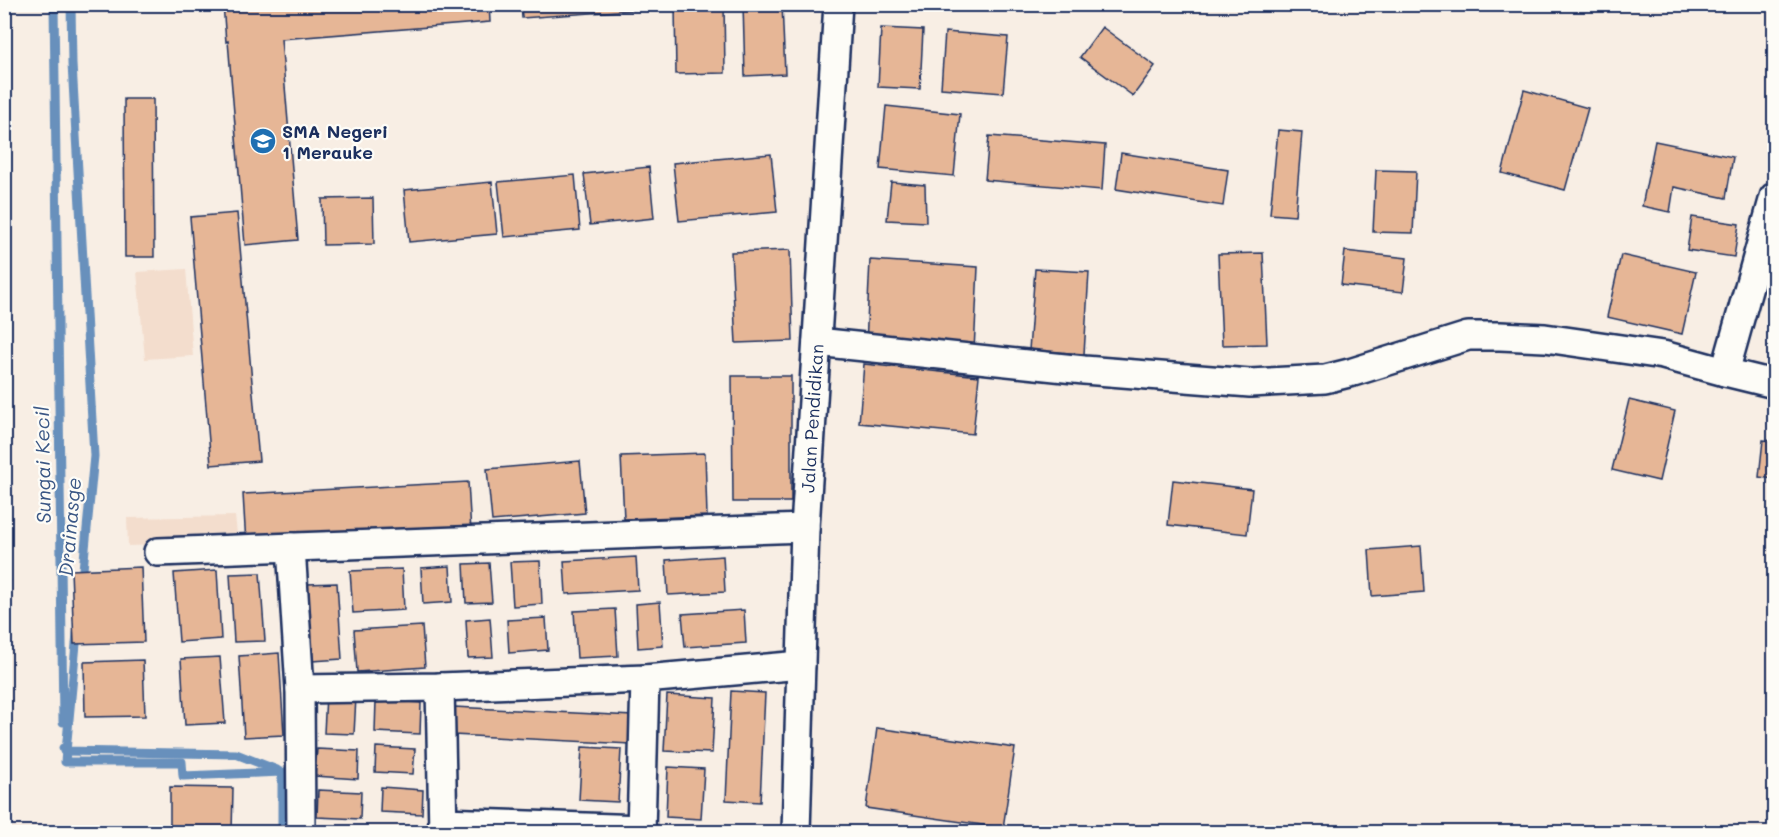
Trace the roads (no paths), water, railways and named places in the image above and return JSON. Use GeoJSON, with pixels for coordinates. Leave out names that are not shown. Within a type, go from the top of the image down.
{"type":"FeatureCollection","features":[{"type":"Feature","properties":{"kind":"street","name":"Jalan Pendidikan"},"geometry":{"type":"LineString","coordinates":[[796,832],[805,528],[838,4]]}},
{"type":"Feature","properties":{"kind":"street"},"geometry":{"type":"LineString","coordinates":[[1725,372],[1774,196]]}},
{"type":"Feature","properties":{"kind":"street"},"geometry":{"type":"LineString","coordinates":[[817,342],[1084,370],[1250,383],[1325,379],[1468,336],[1500,336],[1545,339],[1663,355],[1774,384]]}},
{"type":"Feature","properties":{"kind":"street"},"geometry":{"type":"LineString","coordinates":[[158,552],[805,528]]}},
{"type":"Feature","properties":{"kind":"street"},"geometry":{"type":"LineString","coordinates":[[291,547],[300,689],[301,832]]}},
{"type":"Feature","properties":{"kind":"street"},"geometry":{"type":"LineString","coordinates":[[300,689],[440,687],[645,679],[801,665]]}},
{"type":"Feature","properties":{"kind":"street"},"geometry":{"type":"LineString","coordinates":[[440,687],[443,827],[641,831],[645,679]]}},
{"type":"Feature","properties":{"kind":"waterway","name":"Sungai Kecil"},"geometry":{"type":"LineString","coordinates":[[54,4],[63,722]]}},
{"type":"Feature","properties":{"kind":"waterway","name":"Drainasge"},"geometry":{"type":"LineString","coordinates":[[71,4],[72,64],[94,456],[82,580]]}},
{"type":"Feature","properties":{"kind":"waterway","name":"Drainasge"},"geometry":{"type":"LineString","coordinates":[[77,633],[65,762],[182,762],[183,776],[282,772],[282,832]]}},
{"type":"Feature","properties":{"kind":"waterway","name":"Sungai Kecil"},"geometry":{"type":"LineString","coordinates":[[63,748],[64,751],[236,754],[277,770]]}},
{"type":"Feature","properties":{"kind":"place","name":"SMA Negeri 1 Merauke"},"geometry":{"type":"Point","coordinates":[263,141]}}]}
